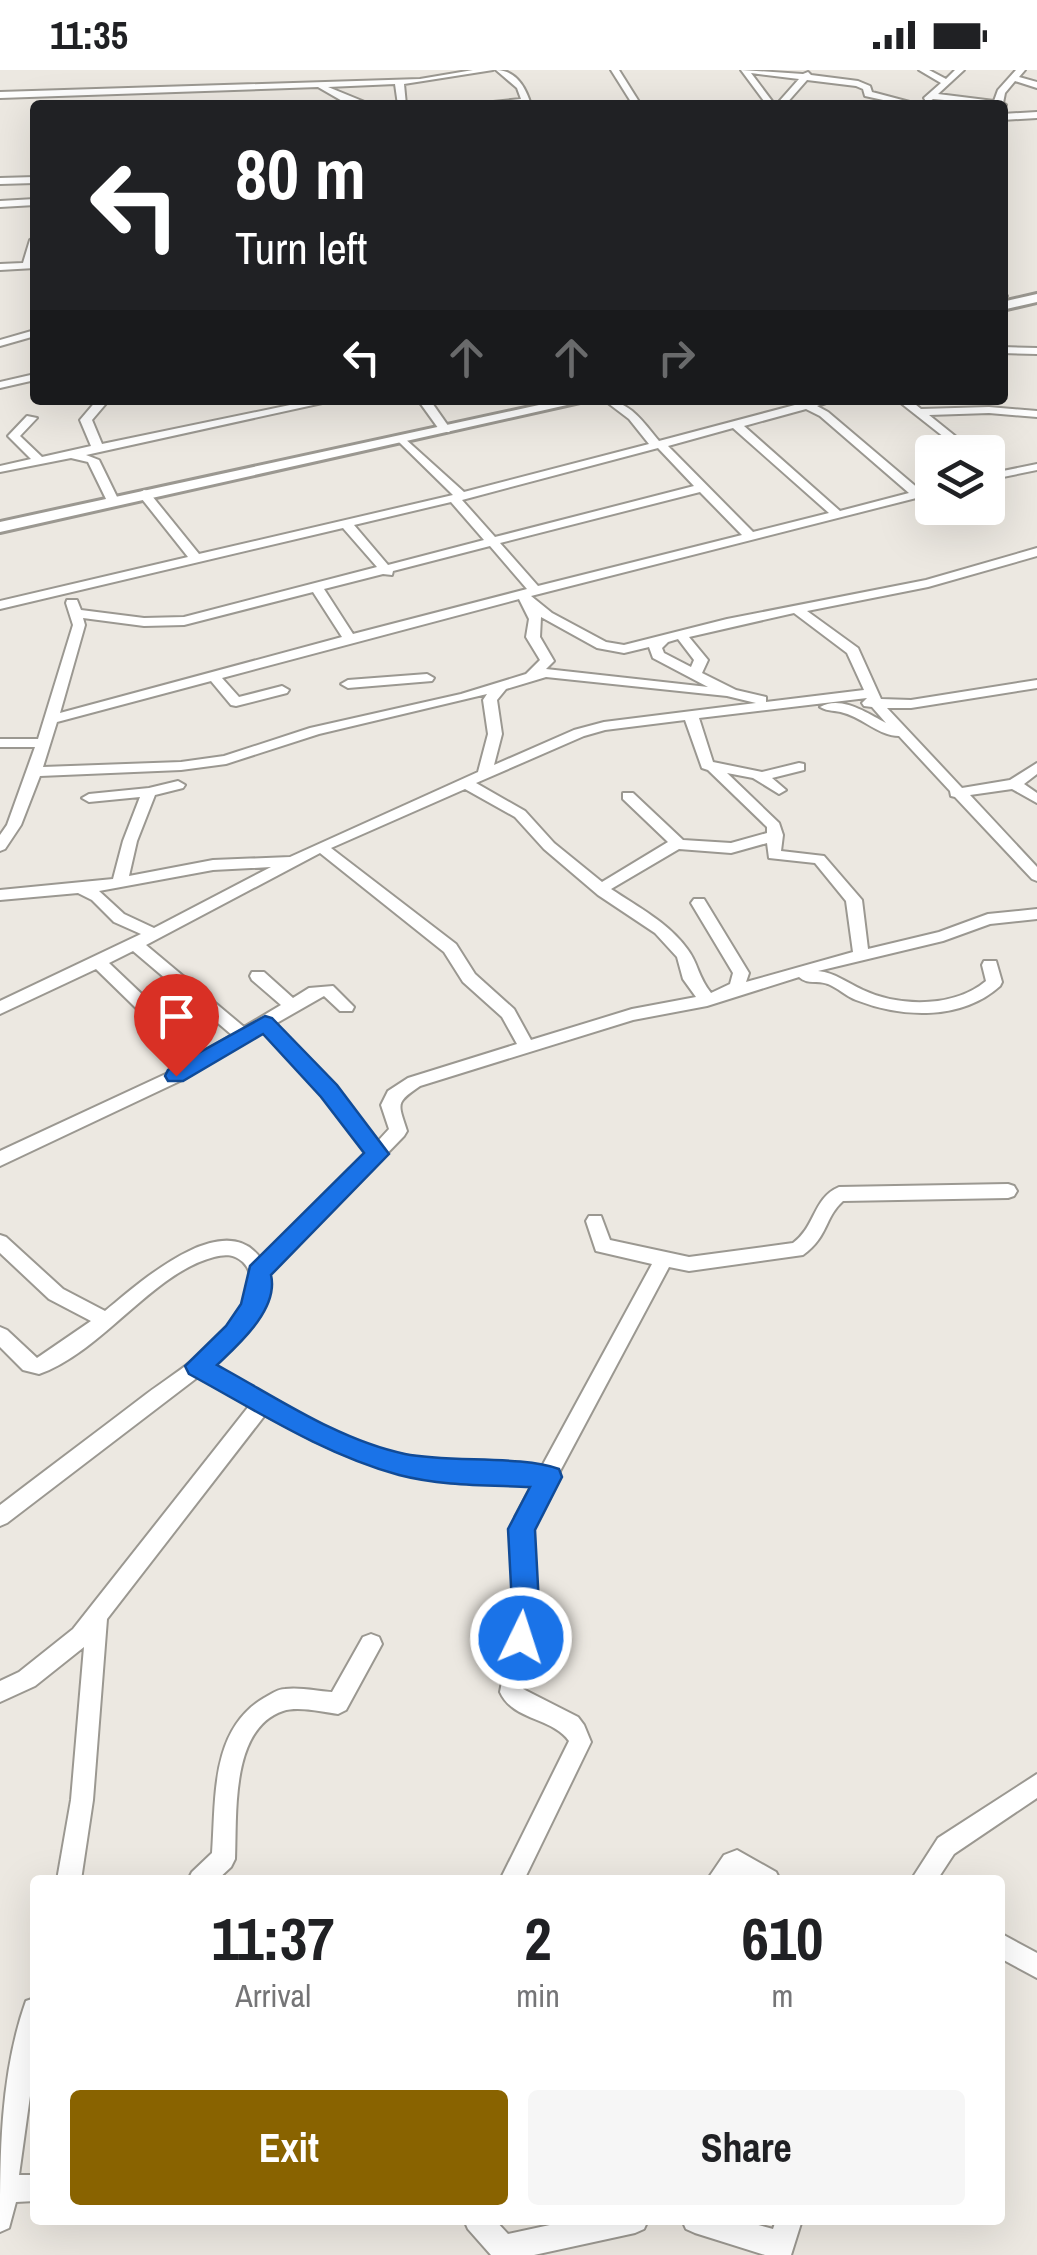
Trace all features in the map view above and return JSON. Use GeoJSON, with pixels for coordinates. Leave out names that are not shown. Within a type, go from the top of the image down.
{"type":"FeatureCollection","features":[{"type":"Feature","properties":{"kind":"main road"},"geometry":{"type":"LineString","coordinates":[[1008,305],[1037,298]]}},
{"type":"Feature","properties":{"kind":"main road"},"geometry":{"type":"LineString","coordinates":[[0,527],[559,405]]}},
{"type":"Feature","properties":{"kind":"street"},"geometry":{"type":"LineString","coordinates":[[373,70],[373,83]]}},
{"type":"Feature","properties":{"kind":"street"},"geometry":{"type":"LineString","coordinates":[[0,94],[373,83],[400,86],[490,70]]}},
{"type":"Feature","properties":{"kind":"street"},"geometry":{"type":"LineString","coordinates":[[500,70],[521,87],[526,100]]}},
{"type":"Feature","properties":{"kind":"street"},"geometry":{"type":"LineString","coordinates":[[615,70],[634,100]]}},
{"type":"Feature","properties":{"kind":"street"},"geometry":{"type":"LineString","coordinates":[[748,70],[808,74],[858,84],[868,94],[896,100]]}},
{"type":"Feature","properties":{"kind":"street"},"geometry":{"type":"LineString","coordinates":[[748,70],[768,100]]}},
{"type":"Feature","properties":{"kind":"street"},"geometry":{"type":"LineString","coordinates":[[922,70],[948,83]]}},
{"type":"Feature","properties":{"kind":"street"},"geometry":{"type":"LineString","coordinates":[[927,100],[960,70]]}},
{"type":"Feature","properties":{"kind":"street"},"geometry":{"type":"LineString","coordinates":[[785,100],[808,74]]}},
{"type":"Feature","properties":{"kind":"street"},"geometry":{"type":"LineString","coordinates":[[1001,100],[1001,92],[1017,74],[1037,85]]}},
{"type":"Feature","properties":{"kind":"street"},"geometry":{"type":"LineString","coordinates":[[320,86],[347,100]]}},
{"type":"Feature","properties":{"kind":"street"},"geometry":{"type":"LineString","coordinates":[[391,100],[400,86]]}},
{"type":"Feature","properties":{"kind":"street"},"geometry":{"type":"LineString","coordinates":[[400,86],[401,100]]}},
{"type":"Feature","properties":{"kind":"street"},"geometry":{"type":"LineString","coordinates":[[281,87],[284,98]]}},
{"type":"Feature","properties":{"kind":"street"},"geometry":{"type":"LineString","coordinates":[[932,96],[966,100]]}},
{"type":"Feature","properties":{"kind":"street"},"geometry":{"type":"LineString","coordinates":[[1008,107],[1024,115]]}},
{"type":"Feature","properties":{"kind":"street"},"geometry":{"type":"LineString","coordinates":[[1008,116],[1037,115]]}},
{"type":"Feature","properties":{"kind":"street"},"geometry":{"type":"LineString","coordinates":[[0,180],[30,180]]}},
{"type":"Feature","properties":{"kind":"street"},"geometry":{"type":"LineString","coordinates":[[0,204],[30,202]]}},
{"type":"Feature","properties":{"kind":"street"},"geometry":{"type":"LineString","coordinates":[[0,267],[30,265]]}},
{"type":"Feature","properties":{"kind":"street"},"geometry":{"type":"LineString","coordinates":[[0,343],[30,334]]}},
{"type":"Feature","properties":{"kind":"street"},"geometry":{"type":"LineString","coordinates":[[1008,350],[1037,351]]}},
{"type":"Feature","properties":{"kind":"street"},"geometry":{"type":"LineString","coordinates":[[0,385],[30,378]]}},
{"type":"Feature","properties":{"kind":"street"},"geometry":{"type":"LineString","coordinates":[[98,405],[86,418],[93,453],[112,501]]}},
{"type":"Feature","properties":{"kind":"street"},"geometry":{"type":"LineString","coordinates":[[0,469],[93,453],[308,405]]}},
{"type":"Feature","properties":{"kind":"street"},"geometry":{"type":"LineString","coordinates":[[428,405],[445,430]]}},
{"type":"Feature","properties":{"kind":"street"},"geometry":{"type":"LineString","coordinates":[[617,405],[751,536]]}},
{"type":"Feature","properties":{"kind":"street"},"geometry":{"type":"LineString","coordinates":[[0,605],[457,497],[806,405],[824,414],[915,492]]}},
{"type":"Feature","properties":{"kind":"street"},"geometry":{"type":"LineString","coordinates":[[909,405],[947,435]]}},
{"type":"Feature","properties":{"kind":"street"},"geometry":{"type":"LineString","coordinates":[[918,412],[990,410],[1037,414]]}},
{"type":"Feature","properties":{"kind":"street"},"geometry":{"type":"LineString","coordinates":[[31,418],[14,436],[40,461]]}},
{"type":"Feature","properties":{"kind":"street"},"geometry":{"type":"LineString","coordinates":[[735,424],[838,515]]}},
{"type":"Feature","properties":{"kind":"street"},"geometry":{"type":"LineString","coordinates":[[403,440],[497,543],[528,595],[547,616],[612,648],[928,583],[1037,552]]}},
{"type":"Feature","properties":{"kind":"street"},"geometry":{"type":"LineString","coordinates":[[1005,471],[1032,468]]}},
{"type":"Feature","properties":{"kind":"street"},"geometry":{"type":"LineString","coordinates":[[77,613],[170,623],[388,572],[704,487]]}},
{"type":"Feature","properties":{"kind":"street"},"geometry":{"type":"LineString","coordinates":[[144,494],[196,560]]}},
{"type":"Feature","properties":{"kind":"street"},"geometry":{"type":"LineString","coordinates":[[49,720],[349,638],[915,495]]}},
{"type":"Feature","properties":{"kind":"street"},"geometry":{"type":"LineString","coordinates":[[346,524],[388,572]]}},
{"type":"Feature","properties":{"kind":"street"},"geometry":{"type":"LineString","coordinates":[[318,589],[349,638]]}},
{"type":"Feature","properties":{"kind":"street"},"geometry":{"type":"LineString","coordinates":[[0,846],[14,826],[34,772],[80,625],[64,590]]}},
{"type":"Feature","properties":{"kind":"street"},"geometry":{"type":"LineString","coordinates":[[528,595],[535,619],[533,637],[547,661],[532,676]]}},
{"type":"Feature","properties":{"kind":"street"},"geometry":{"type":"LineString","coordinates":[[798,610],[853,650],[874,698],[904,738],[1037,876]]}},
{"type":"Feature","properties":{"kind":"street"},"geometry":{"type":"LineString","coordinates":[[681,635],[701,660],[696,672]]}},
{"type":"Feature","properties":{"kind":"street"},"geometry":{"type":"LineString","coordinates":[[662,640],[655,647],[658,655],[696,672],[722,693]]}},
{"type":"Feature","properties":{"kind":"street"},"geometry":{"type":"LineString","coordinates":[[576,674],[600,663],[612,648]]}},
{"type":"Feature","properties":{"kind":"street"},"geometry":{"type":"LineString","coordinates":[[420,663],[440,702]]}},
{"type":"Feature","properties":{"kind":"street"},"geometry":{"type":"LineString","coordinates":[[213,674],[236,702],[282,690]]}},
{"type":"Feature","properties":{"kind":"street"},"geometry":{"type":"LineString","coordinates":[[34,772],[181,766],[226,760],[326,728],[440,702],[484,698],[502,686],[532,676],[576,674],[844,708],[904,738]]}},
{"type":"Feature","properties":{"kind":"street"},"geometry":{"type":"LineString","coordinates":[[348,684],[427,678]]}},
{"type":"Feature","properties":{"kind":"street"},"geometry":{"type":"LineString","coordinates":[[0,1008],[135,944],[321,847],[593,728],[844,698],[921,702],[1037,684]]}},
{"type":"Feature","properties":{"kind":"street"},"geometry":{"type":"LineString","coordinates":[[679,689],[693,716],[705,762],[774,826],[774,855],[819,859],[852,896],[861,955]]}},
{"type":"Feature","properties":{"kind":"street"},"geometry":{"type":"LineString","coordinates":[[484,698],[495,734],[485,773]]}},
{"type":"Feature","properties":{"kind":"street"},"geometry":{"type":"LineString","coordinates":[[0,743],[42,742]]}},
{"type":"Feature","properties":{"kind":"street"},"geometry":{"type":"LineString","coordinates":[[715,770],[760,777],[799,767]]}},
{"type":"Feature","properties":{"kind":"street"},"geometry":{"type":"LineString","coordinates":[[956,793],[1028,775],[1037,799]]}},
{"type":"Feature","properties":{"kind":"street"},"geometry":{"type":"LineString","coordinates":[[760,777],[779,790]]}},
{"type":"Feature","properties":{"kind":"street"},"geometry":{"type":"LineString","coordinates":[[465,783],[520,814],[549,846],[601,889],[660,929],[684,955],[691,979],[707,1000]]}},
{"type":"Feature","properties":{"kind":"street"},"geometry":{"type":"LineString","coordinates":[[89,798],[150,792],[178,784]]}},
{"type":"Feature","properties":{"kind":"street"},"geometry":{"type":"LineString","coordinates":[[103,902],[114,884],[150,792]]}},
{"type":"Feature","properties":{"kind":"street"},"geometry":{"type":"LineString","coordinates":[[628,796],[677,844]]}},
{"type":"Feature","properties":{"kind":"street"},"geometry":{"type":"LineString","coordinates":[[601,889],[677,844],[731,848],[776,835]]}},
{"type":"Feature","properties":{"kind":"street"},"geometry":{"type":"LineString","coordinates":[[321,847],[452,950],[469,978],[508,1013],[528,1049]]}},
{"type":"Feature","properties":{"kind":"street"},"geometry":{"type":"LineString","coordinates":[[0,895],[114,884],[213,865],[294,861]]}},
{"type":"Feature","properties":{"kind":"street"},"geometry":{"type":"LineString","coordinates":[[81,888],[120,918],[154,934]]}},
{"type":"Feature","properties":{"kind":"street"},"geometry":{"type":"LineString","coordinates":[[699,903],[741,973],[737,987],[727,994]]}},
{"type":"Feature","properties":{"kind":"street"},"geometry":{"type":"LineString","coordinates":[[259,1273],[400,1127],[390,1105],[401,1088],[632,1015],[707,1000],[861,955],[943,936],[988,919],[1037,914]]}},
{"type":"Feature","properties":{"kind":"street"},"geometry":{"type":"LineString","coordinates":[[135,944],[244,1036]]}},
{"type":"Feature","properties":{"kind":"street"},"geometry":{"type":"LineString","coordinates":[[99,962],[142,1004]]}},
{"type":"Feature","properties":{"kind":"street"},"geometry":{"type":"LineString","coordinates":[[770,981],[827,976],[858,995],[910,1007],[958,1002],[988,990],[994,982],[990,965]]}},
{"type":"Feature","properties":{"kind":"street"},"geometry":{"type":"LineString","coordinates":[[258,976],[292,1006]]}},
{"type":"Feature","properties":{"kind":"street"},"geometry":{"type":"LineString","coordinates":[[0,1159],[133,1098],[321,989],[331,992],[346,1007]]}},
{"type":"Feature","properties":{"kind":"street"},"geometry":{"type":"LineString","coordinates":[[265,1023],[329,1091],[378,1154]]}},
{"type":"Feature","properties":{"kind":"street"},"geometry":{"type":"LineString","coordinates":[[595,1221],[602,1246],[689,1264],[797,1250],[812,1239],[829,1203],[839,1194],[1008,1192]]}},
{"type":"Feature","properties":{"kind":"street"},"geometry":{"type":"LineString","coordinates":[[0,1242],[56,1294],[108,1320]]}},
{"type":"Feature","properties":{"kind":"street"},"geometry":{"type":"LineString","coordinates":[[0,1335],[30,1364],[40,1366],[108,1320],[182,1261],[202,1252],[227,1247],[246,1253],[262,1282],[252,1308],[235,1333],[198,1366],[0,1518]]}},
{"type":"Feature","properties":{"kind":"street"},"geometry":{"type":"LineString","coordinates":[[514,1875],[580,1742],[579,1734],[569,1724],[520,1704],[511,1692],[525,1621],[522,1529],[662,1261]]}},
{"type":"Feature","properties":{"kind":"street"},"geometry":{"type":"LineString","coordinates":[[198,1366],[338,1443],[400,1464],[441,1472],[549,1477]]}},
{"type":"Feature","properties":{"kind":"street"},"geometry":{"type":"LineString","coordinates":[[0,1692],[27,1679],[66,1650],[264,1402]]}},
{"type":"Feature","properties":{"kind":"street"},"geometry":{"type":"LineString","coordinates":[[70,1875],[82,1800],[97,1614]]}},
{"type":"Feature","properties":{"kind":"street"},"geometry":{"type":"LineString","coordinates":[[205,1875],[223,1859],[226,1784],[230,1762],[245,1731],[283,1699],[338,1703],[371,1644]]}},
{"type":"Feature","properties":{"kind":"street"},"geometry":{"type":"LineString","coordinates":[[926,1875],[946,1846],[1036,1788]]}},
{"type":"Feature","properties":{"kind":"street"},"geometry":{"type":"LineString","coordinates":[[723,1875],[737,1862],[759,1875]]}},
{"type":"Feature","properties":{"kind":"street"},"geometry":{"type":"LineString","coordinates":[[1005,1948],[1037,1966]]}},
{"type":"Feature","properties":{"kind":"street"},"geometry":{"type":"LineString","coordinates":[[0,2219],[30,2026]]}},
{"type":"Feature","properties":{"kind":"street"},"geometry":{"type":"LineString","coordinates":[[5,2189],[30,2188]]}},
{"type":"Feature","properties":{"kind":"street"},"geometry":{"type":"LineString","coordinates":[[482,2225],[507,2252],[614,2225]]}},
{"type":"Feature","properties":{"kind":"street"},"geometry":{"type":"LineString","coordinates":[[718,2225],[782,2240]]}},
{"type":"Feature","properties":{"kind":"route"},"geometry":{"type":"LineString","coordinates":[[176,1076],[265,1023],[329,1091],[378,1154],[259,1273],[262,1282],[252,1308],[235,1333],[198,1366],[338,1443],[400,1464],[441,1472],[549,1477],[522,1529],[526,1605],[521,1638]]}}]}
